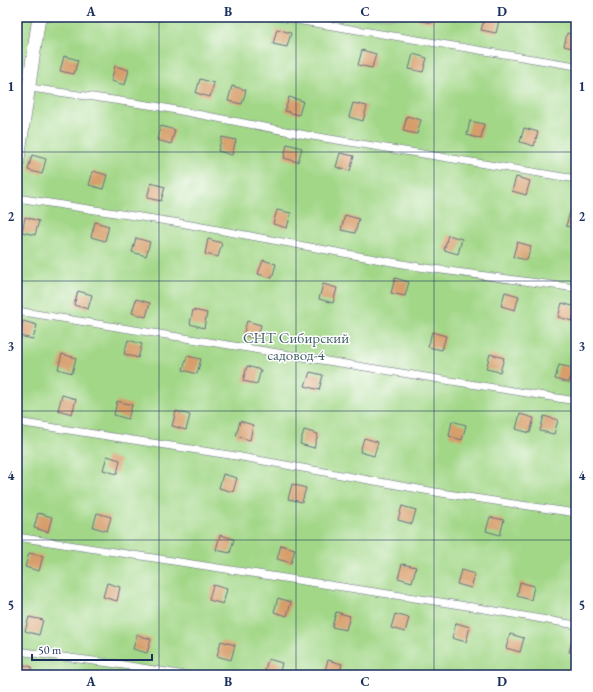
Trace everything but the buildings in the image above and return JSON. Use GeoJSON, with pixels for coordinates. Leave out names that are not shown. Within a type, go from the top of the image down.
{"type":"FeatureCollection","features":[{"type":"Feature","properties":{"kind":"street"},"geometry":{"type":"LineString","coordinates":[[17,166],[22,86],[39,17]]}},
{"type":"Feature","properties":{"kind":"lane"},"geometry":{"type":"LineString","coordinates":[[278,17],[576,66]]}},
{"type":"Feature","properties":{"kind":"lane"},"geometry":{"type":"LineString","coordinates":[[22,86],[155,106],[306,135],[576,179]]}},
{"type":"Feature","properties":{"kind":"lane"},"geometry":{"type":"LineString","coordinates":[[17,198],[180,223],[419,267],[576,288]]}},
{"type":"Feature","properties":{"kind":"lane"},"geometry":{"type":"LineString","coordinates":[[17,311],[576,401]]}},
{"type":"Feature","properties":{"kind":"lane"},"geometry":{"type":"LineString","coordinates":[[17,422],[236,456],[441,493],[576,513]]}},
{"type":"Feature","properties":{"kind":"lane"},"geometry":{"type":"LineString","coordinates":[[17,537],[458,605],[576,626]]}},
{"type":"Feature","properties":{"kind":"lane"},"geometry":{"type":"LineString","coordinates":[[17,651],[117,664],[185,675]]}},
{"type":"Feature","properties":{"kind":"green space","name":"СНТ Сибирский садовод-4"},"geometry":{"type":"Polygon","coordinates":[[[17,17],[576,17],[576,675],[17,675],[17,17]]]}}]}
